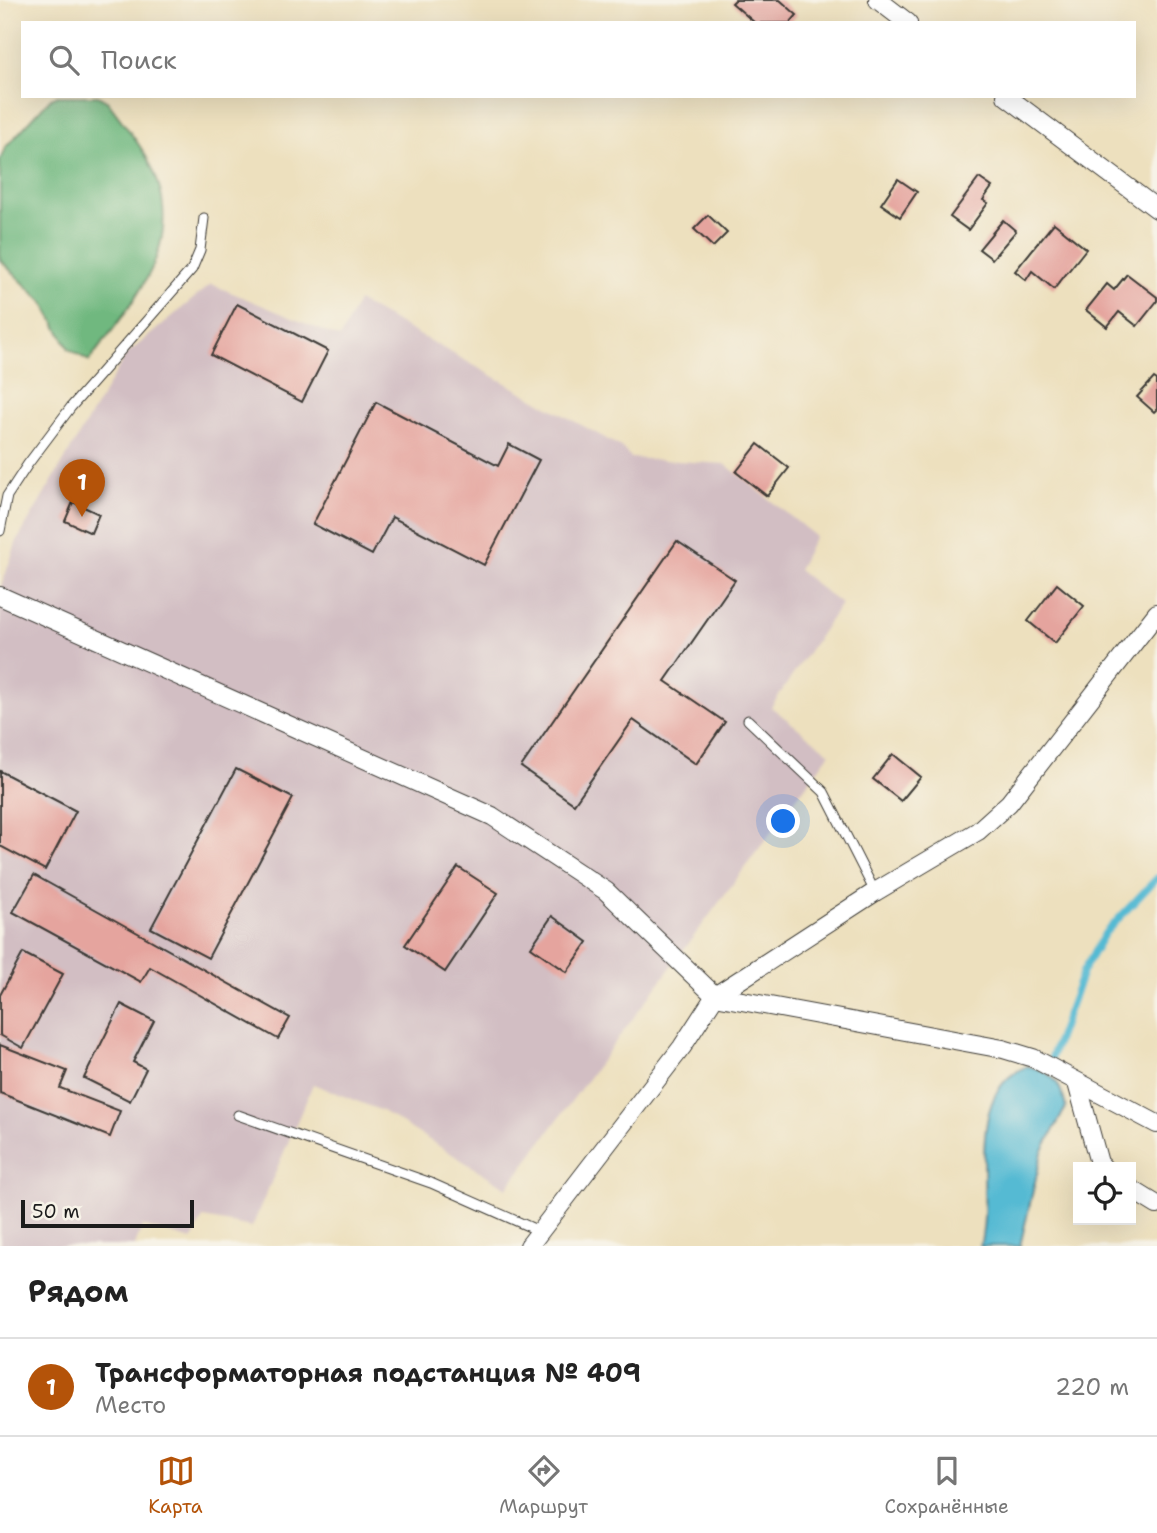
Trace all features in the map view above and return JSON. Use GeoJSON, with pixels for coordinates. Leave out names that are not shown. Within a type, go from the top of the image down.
{"type":"FeatureCollection","features":[{"type":"Feature","properties":{"kind":"street"},"geometry":{"type":"LineString","coordinates":[[878,0],[905,21]]}},
{"type":"Feature","properties":{"kind":"street"},"geometry":{"type":"LineString","coordinates":[[1009,98],[1157,209]]}},
{"type":"Feature","properties":{"kind":"street"},"geometry":{"type":"LineString","coordinates":[[0,596],[492,816],[606,891],[715,996],[1003,1049],[1034,1058],[1157,1124]]}},
{"type":"Feature","properties":{"kind":"street"},"geometry":{"type":"LineString","coordinates":[[529,1246],[682,1047],[715,996],[875,892],[978,831],[1009,803],[1154,623]]}},
{"type":"Feature","properties":{"kind":"street"},"geometry":{"type":"LineString","coordinates":[[1077,1083],[1099,1162]]}},
{"type":"Feature","properties":{"kind":"street"},"geometry":{"type":"LineString","coordinates":[[1136,1192],[1157,1205]]}},
{"type":"Feature","properties":{"kind":"lane"},"geometry":{"type":"LineString","coordinates":[[0,531],[6,496],[28,464],[71,407],[192,269],[200,250],[204,218]]}},
{"type":"Feature","properties":{"kind":"lane"},"geometry":{"type":"LineString","coordinates":[[748,720],[824,792],[875,892]]}},
{"type":"Feature","properties":{"kind":"lane"},"geometry":{"type":"LineString","coordinates":[[238,1115],[430,1183],[540,1231]]}},
{"type":"Feature","properties":{"kind":"shaded area"},"geometry":{"type":"Polygon","coordinates":[[[211,284],[340,338],[358,301],[621,447],[631,458],[725,464],[815,536],[798,570],[841,604],[771,707],[830,753],[507,1188],[382,1111],[313,1084],[252,1227],[203,1218],[192,1240],[142,1226],[135,1246],[0,1246],[0,589],[17,541],[126,355],[211,284]]]}},
{"type":"Feature","properties":{"kind":"green space"},"geometry":{"type":"Polygon","coordinates":[[[51,98],[101,98],[108,102],[134,137],[148,160],[160,189],[164,216],[161,242],[152,267],[124,315],[89,361],[69,349],[44,303],[0,260],[0,161],[5,148],[51,98]]]}},
{"type":"Feature","properties":{"kind":"water"},"geometry":{"type":"Polygon","coordinates":[[[1028,1066],[1050,1075],[1061,1091],[1066,1107],[1042,1152],[1020,1246],[980,1246],[984,1224],[984,1145],[987,1119],[994,1097],[1007,1079],[1028,1066]]]}},
{"type":"Feature","properties":{"kind":"building"},"geometry":{"type":"Polygon","coordinates":[[[735,0],[780,0],[797,15],[792,21],[753,21],[732,3],[735,0]]]}},
{"type":"Feature","properties":{"kind":"building"},"geometry":{"type":"Polygon","coordinates":[[[979,178],[992,187],[983,200],[988,203],[968,230],[950,217],[979,178]]]}},
{"type":"Feature","properties":{"kind":"building"},"geometry":{"type":"Polygon","coordinates":[[[898,179],[917,192],[900,217],[881,204],[898,179]]]}},
{"type":"Feature","properties":{"kind":"building"},"geometry":{"type":"Polygon","coordinates":[[[708,215],[727,233],[713,247],[694,229],[708,215]]]}},
{"type":"Feature","properties":{"kind":"building"},"geometry":{"type":"Polygon","coordinates":[[[1003,220],[1016,231],[992,259],[979,249],[1003,220]]]}},
{"type":"Feature","properties":{"kind":"building"},"geometry":{"type":"Polygon","coordinates":[[[1054,223],[1086,249],[1054,289],[1032,271],[1026,280],[1015,271],[1054,223]]]}},
{"type":"Feature","properties":{"kind":"building"},"geometry":{"type":"Polygon","coordinates":[[[1127,274],[1157,297],[1157,301],[1137,326],[1119,312],[1107,327],[1086,310],[1107,284],[1114,290],[1127,274]]]}},
{"type":"Feature","properties":{"kind":"building"},"geometry":{"type":"Polygon","coordinates":[[[237,304],[328,351],[302,402],[211,355],[237,304]]]}},
{"type":"Feature","properties":{"kind":"building"},"geometry":{"type":"Polygon","coordinates":[[[1154,378],[1157,380],[1157,409],[1154,412],[1137,397],[1154,378]]]}},
{"type":"Feature","properties":{"kind":"building"},"geometry":{"type":"Polygon","coordinates":[[[376,402],[498,466],[509,444],[539,460],[484,565],[392,517],[372,555],[313,524],[376,402]]]}},
{"type":"Feature","properties":{"kind":"building"},"geometry":{"type":"Polygon","coordinates":[[[758,444],[789,468],[767,496],[736,472],[758,444]]]}},
{"type":"Feature","properties":{"kind":"building"},"geometry":{"type":"Polygon","coordinates":[[[73,502],[99,514],[91,533],[65,521],[73,502]]]}},
{"type":"Feature","properties":{"kind":"building"},"geometry":{"type":"Polygon","coordinates":[[[677,541],[735,580],[665,681],[725,722],[696,764],[633,720],[574,804],[521,767],[677,541]]]}},
{"type":"Feature","properties":{"kind":"building"},"geometry":{"type":"Polygon","coordinates":[[[1057,584],[1084,606],[1055,643],[1028,621],[1057,584]]]}},
{"type":"Feature","properties":{"kind":"building"},"geometry":{"type":"Polygon","coordinates":[[[893,754],[921,777],[901,801],[873,779],[893,754]]]}},
{"type":"Feature","properties":{"kind":"building"},"geometry":{"type":"Polygon","coordinates":[[[236,769],[293,798],[208,958],[151,928],[236,769]]]}},
{"type":"Feature","properties":{"kind":"building"},"geometry":{"type":"Polygon","coordinates":[[[0,771],[76,811],[45,870],[0,846],[0,771]]]}},
{"type":"Feature","properties":{"kind":"building"},"geometry":{"type":"Polygon","coordinates":[[[458,867],[498,893],[445,972],[405,945],[458,867]]]}},
{"type":"Feature","properties":{"kind":"building"},"geometry":{"type":"Polygon","coordinates":[[[34,875],[290,1018],[278,1039],[150,967],[141,982],[13,912],[34,875]]]}},
{"type":"Feature","properties":{"kind":"building"},"geometry":{"type":"Polygon","coordinates":[[[552,916],[588,942],[567,972],[531,947],[552,916]]]}},
{"type":"Feature","properties":{"kind":"building"},"geometry":{"type":"Polygon","coordinates":[[[23,953],[63,974],[23,1048],[0,1035],[0,995],[23,953]]]}},
{"type":"Feature","properties":{"kind":"building"},"geometry":{"type":"Polygon","coordinates":[[[121,1004],[154,1021],[133,1062],[146,1069],[130,1101],[84,1078],[121,1004]]]}},
{"type":"Feature","properties":{"kind":"building"},"geometry":{"type":"Polygon","coordinates":[[[0,1045],[67,1071],[60,1088],[120,1111],[110,1137],[0,1093],[0,1045]]]}},
{"type":"Feature","properties":{"kind":"waterway"},"geometry":{"type":"LineString","coordinates":[[1048,1067],[1083,971],[1105,933],[1157,878]]}},
{"type":"Feature","properties":{"kind":"place","name":"Трансформаторная подстанция № 409"},"geometry":{"type":"Point","coordinates":[82,517]}}]}
